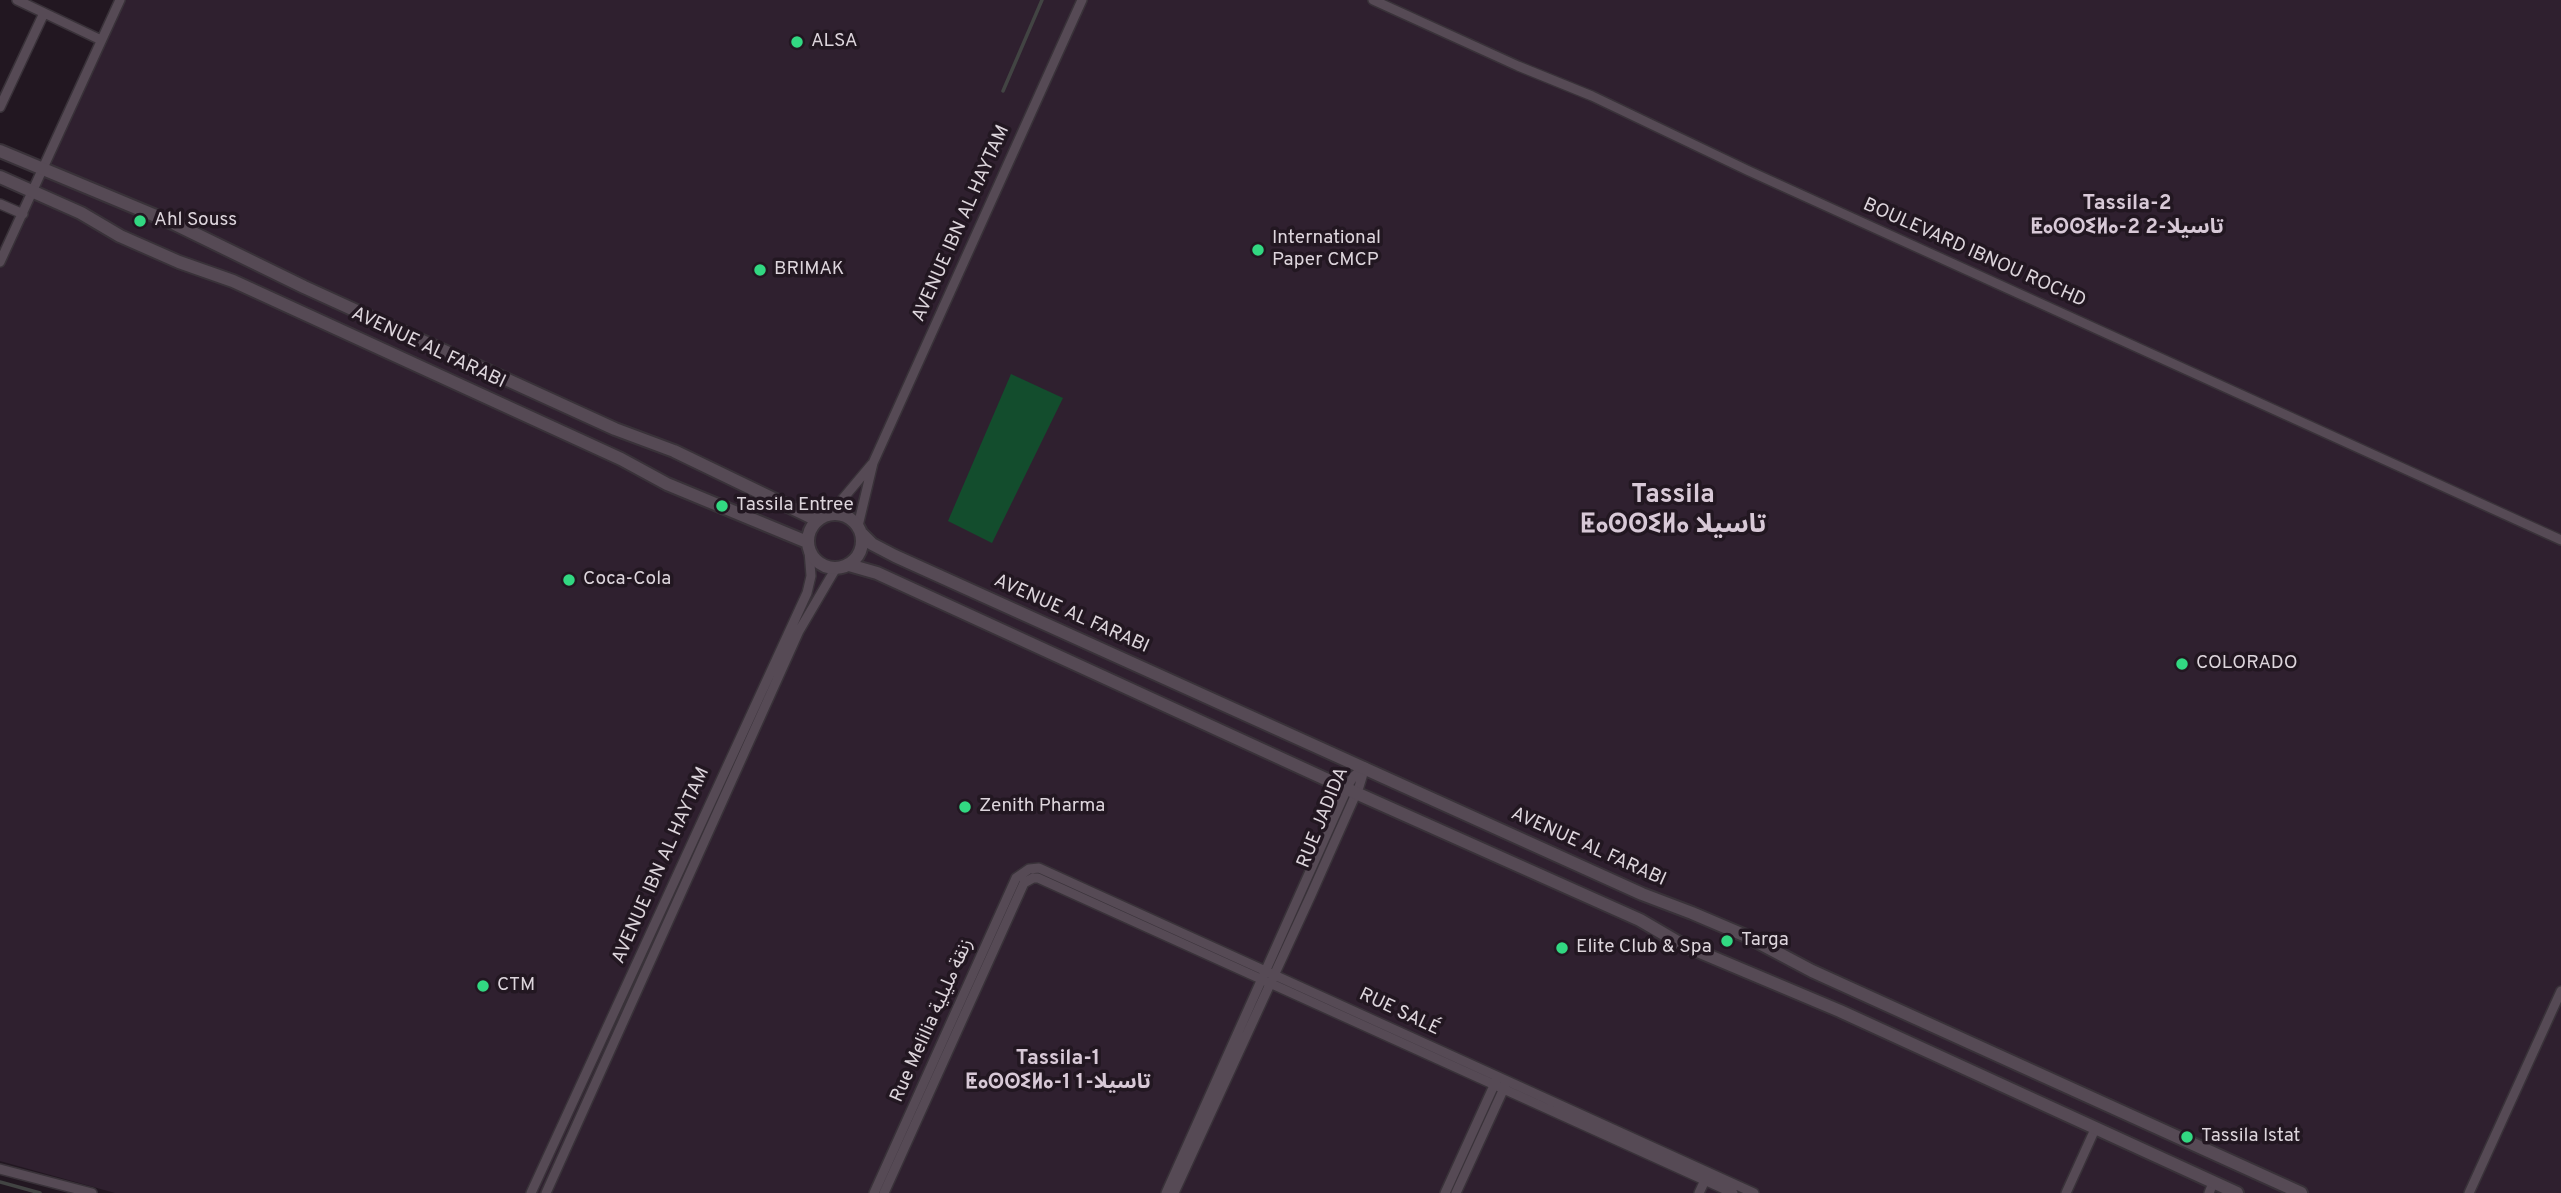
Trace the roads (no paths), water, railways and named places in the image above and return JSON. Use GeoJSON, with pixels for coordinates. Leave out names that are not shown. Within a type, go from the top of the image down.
{"type":"FeatureCollection","features":[{"type":"Feature","properties":{"kind":"street"},"geometry":{"type":"LineString","coordinates":[[17,0],[101,40]]}},
{"type":"Feature","properties":{"kind":"street"},"geometry":{"type":"LineString","coordinates":[[0,262],[120,0]]}},
{"type":"Feature","properties":{"kind":"street","name":"AVENUE IBN AL HAYTAM"},"geometry":{"type":"LineString","coordinates":[[860,530],[873,463],[1082,0]]}},
{"type":"Feature","properties":{"kind":"street","name":"BOULEVARD IBNOU ROCHD"},"geometry":{"type":"LineString","coordinates":[[1373,0],[1592,96],[1758,176],[2561,540]]}},
{"type":"Feature","properties":{"kind":"street"},"geometry":{"type":"LineString","coordinates":[[0,107],[44,13]]}},
{"type":"Feature","properties":{"kind":"street","name":"AVENUE AL FARABI"},"geometry":{"type":"LineString","coordinates":[[0,151],[175,224],[271,272],[615,429],[674,451],[817,520]]}},
{"type":"Feature","properties":{"kind":"street","name":"AVENUE AL FARABI"},"geometry":{"type":"LineString","coordinates":[[0,177],[81,213],[120,236],[179,262],[233,281],[808,547]]}},
{"type":"Feature","properties":{"kind":"street"},"geometry":{"type":"LineString","coordinates":[[0,204],[23,214]]}},
{"type":"Feature","properties":{"kind":"street","name":"AVENUE IBN AL HAYTAM"},"geometry":{"type":"LineString","coordinates":[[830,514],[873,463]]}},
{"type":"Feature","properties":{"kind":"street"},"geometry":{"type":"LineString","coordinates":[[843,566],[858,556],[862,546],[860,530],[847,516],[830,514],[812,525],[808,547],[820,564],[877,573],[1640,920],[1692,950],[1839,1010],[2096,1127],[2211,1188],[2237,1193]]}},
{"type":"Feature","properties":{"kind":"street","name":"AVENUE AL FARABI"},"geometry":{"type":"LineString","coordinates":[[860,530],[883,550],[1642,894],[1746,936],[1812,971],[2301,1193]]}},
{"type":"Feature","properties":{"kind":"street","name":"AVENUE IBN AL HAYTAM"},"geometry":{"type":"LineString","coordinates":[[531,1193],[807,593],[811,576],[808,547]]}},
{"type":"Feature","properties":{"kind":"street","name":"AVENUE IBN AL HAYTAM"},"geometry":{"type":"LineString","coordinates":[[546,1193],[794,640],[818,596],[843,566]]}},
{"type":"Feature","properties":{"kind":"street","name":"RUE JADIDA"},"geometry":{"type":"LineString","coordinates":[[1174,1193],[1352,791],[1354,776],[1365,767]]}},
{"type":"Feature","properties":{"kind":"street","name":"RUE SALÉ"},"geometry":{"type":"LineString","coordinates":[[1031,874],[1039,868],[1050,871],[1268,977],[1733,1193]]}},
{"type":"Feature","properties":{"kind":"street","name":"Rue Melilia زنقة مليلية"},"geometry":{"type":"LineString","coordinates":[[874,1193],[1016,878],[1031,874]]}},
{"type":"Feature","properties":{"kind":"street","name":"Rue Melilia زنقة مليلية"},"geometry":{"type":"LineString","coordinates":[[884,1193],[1024,883],[1031,874]]}},
{"type":"Feature","properties":{"kind":"street","name":"RUE JADIDA"},"geometry":{"type":"LineString","coordinates":[[1166,1193],[1268,977]]}},
{"type":"Feature","properties":{"kind":"street"},"geometry":{"type":"LineString","coordinates":[[2469,1193],[2561,991]]}},
{"type":"Feature","properties":{"kind":"street"},"geometry":{"type":"LineString","coordinates":[[613,1016],[624,1020]]}},
{"type":"Feature","properties":{"kind":"street"},"geometry":{"type":"LineString","coordinates":[[1445,1193],[1501,1083]]}},
{"type":"Feature","properties":{"kind":"street"},"geometry":{"type":"LineString","coordinates":[[1456,1193],[1501,1083]]}},
{"type":"Feature","properties":{"kind":"street"},"geometry":{"type":"LineString","coordinates":[[2066,1193],[2096,1127]]}},
{"type":"Feature","properties":{"kind":"street"},"geometry":{"type":"LineString","coordinates":[[0,1169],[92,1193]]}},
{"type":"Feature","properties":{"kind":"street"},"geometry":{"type":"LineString","coordinates":[[1699,1193],[1711,1181]]}},
{"type":"Feature","properties":{"kind":"street","name":"RUE SALÉ"},"geometry":{"type":"LineString","coordinates":[[1711,1181],[1754,1193]]}},
{"type":"Feature","properties":{"kind":"waterway"},"geometry":{"type":"LineString","coordinates":[[1003,91],[1042,0]]}},
{"type":"Feature","properties":{"kind":"waterway"},"geometry":{"type":"LineString","coordinates":[[0,1182],[40,1193]]}},
{"type":"Feature","properties":{"kind":"place","name":"ALSA"},"geometry":{"type":"Point","coordinates":[797,42]}},
{"type":"Feature","properties":{"kind":"place","name":"Ahl Souss"},"geometry":{"type":"Point","coordinates":[140,221]}},
{"type":"Feature","properties":{"kind":"place","name":"International Paper CMCP"},"geometry":{"type":"Point","coordinates":[1258,250]}},
{"type":"Feature","properties":{"kind":"place","name":"BRIMAK"},"geometry":{"type":"Point","coordinates":[760,270]}},
{"type":"Feature","properties":{"kind":"place","name":"Tassila Entree"},"geometry":{"type":"Point","coordinates":[722,506]}},
{"type":"Feature","properties":{"kind":"place","name":"Coca-Cola"},"geometry":{"type":"Point","coordinates":[569,580]}},
{"type":"Feature","properties":{"kind":"place","name":"COLORADO"},"geometry":{"type":"Point","coordinates":[2182,664]}},
{"type":"Feature","properties":{"kind":"place","name":"Zenith Pharma"},"geometry":{"type":"Point","coordinates":[965,807]}},
{"type":"Feature","properties":{"kind":"place","name":"Targa"},"geometry":{"type":"Point","coordinates":[1727,941]}},
{"type":"Feature","properties":{"kind":"place","name":"Elite Club & Spa"},"geometry":{"type":"Point","coordinates":[1562,948]}},
{"type":"Feature","properties":{"kind":"place","name":"CTM"},"geometry":{"type":"Point","coordinates":[483,986]}},
{"type":"Feature","properties":{"kind":"place","name":"Tassila Istat"},"geometry":{"type":"Point","coordinates":[2187,1137]}},
{"type":"Feature","properties":{"kind":"district","name":"Tassila-2 ⵟⴰⵙⵙⵉⵍⴰ-2 2-تاسيلا"},"geometry":{"type":"Point","coordinates":[2127,217]}},
{"type":"Feature","properties":{"kind":"district","name":"Tassila ⵟⴰⵙⵙⵉⵍⴰ تاسيلا"},"geometry":{"type":"Point","coordinates":[1673,512]}},
{"type":"Feature","properties":{"kind":"district","name":"Tassila-1 ⵟⴰⵙⵙⵉⵍⴰ-1 1-تاسيلا"},"geometry":{"type":"Point","coordinates":[1058,1072]}}]}
